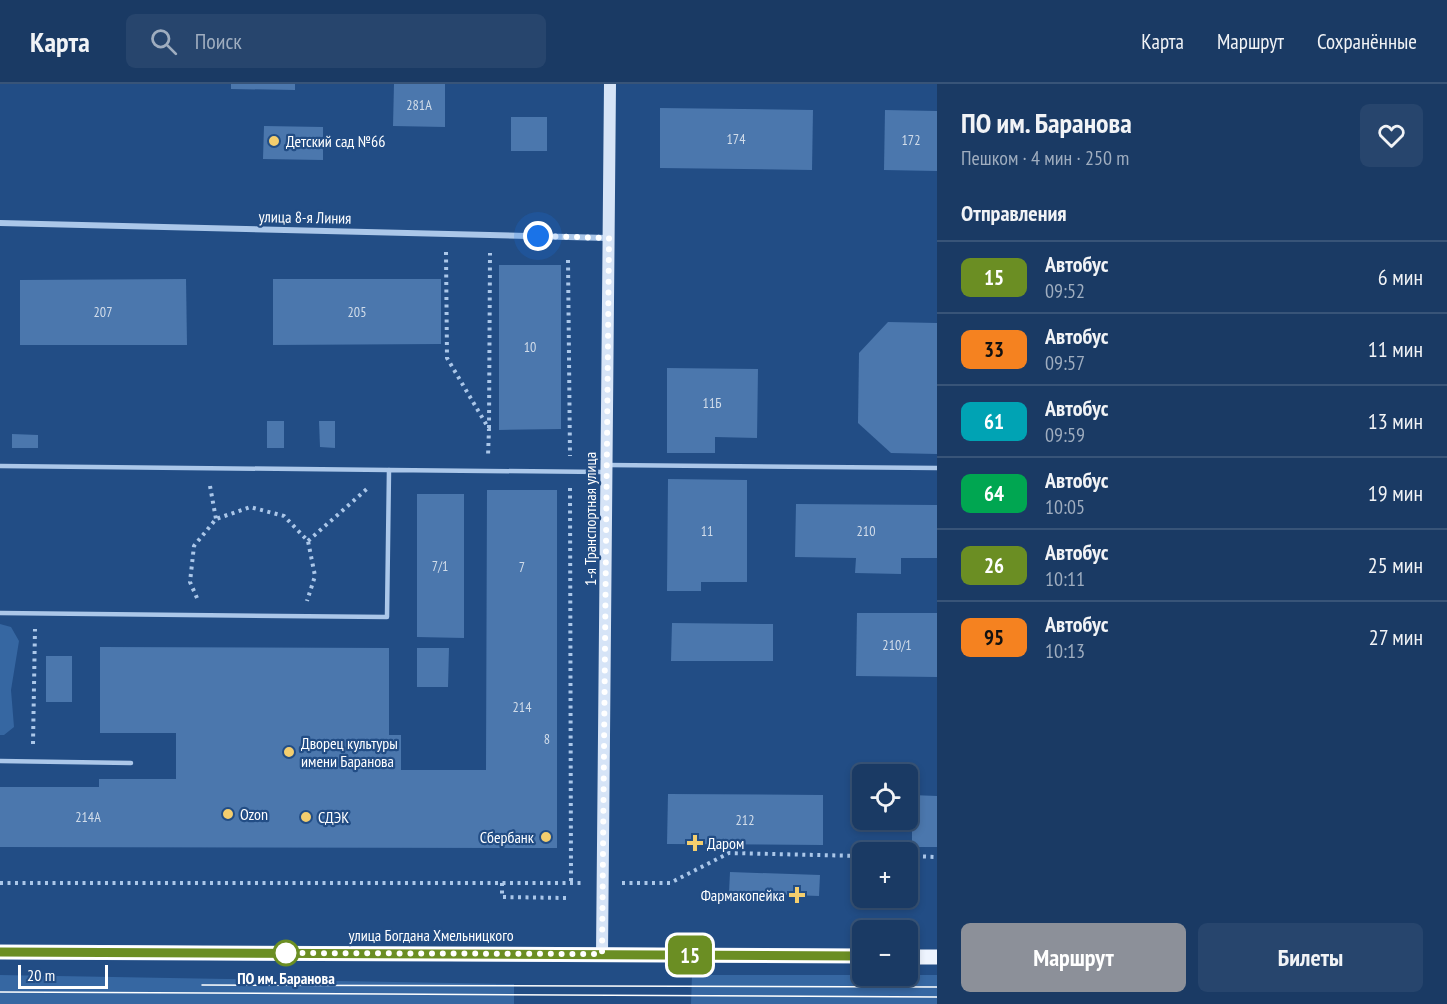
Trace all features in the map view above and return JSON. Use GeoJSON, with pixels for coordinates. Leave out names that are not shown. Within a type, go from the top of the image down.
{"type":"FeatureCollection","features":[{"type":"Feature","properties":{"kind":"main road","name":"улица Богдана Хмельницкого"},"geometry":{"type":"LineString","coordinates":[[0,951],[852,956]]}},
{"type":"Feature","properties":{"kind":"main road"},"geometry":{"type":"LineString","coordinates":[[918,957],[937,957]]}},
{"type":"Feature","properties":{"kind":"street","name":"1-я Транспортная улица"},"geometry":{"type":"LineString","coordinates":[[602,954],[610,84]]}},
{"type":"Feature","properties":{"kind":"street","name":"улица 8-я Линия"},"geometry":{"type":"LineString","coordinates":[[0,223],[609,238]]}},
{"type":"Feature","properties":{"kind":"lane"},"geometry":{"type":"LineString","coordinates":[[0,465],[570,472],[607,469],[937,468]]}},
{"type":"Feature","properties":{"kind":"lane"},"geometry":{"type":"LineString","coordinates":[[0,613],[387,617],[389,470]]}},
{"type":"Feature","properties":{"kind":"lane"},"geometry":{"type":"LineString","coordinates":[[0,761],[131,764]]}},
{"type":"Feature","properties":{"kind":"path"},"geometry":{"type":"LineString","coordinates":[[446,234],[447,358],[489,429]]}},
{"type":"Feature","properties":{"kind":"path"},"geometry":{"type":"LineString","coordinates":[[487,471],[490,235]]}},
{"type":"Feature","properties":{"kind":"path"},"geometry":{"type":"LineString","coordinates":[[568,260],[571,883]]}},
{"type":"Feature","properties":{"kind":"path"},"geometry":{"type":"LineString","coordinates":[[207,468],[216,519]]}},
{"type":"Feature","properties":{"kind":"path"},"geometry":{"type":"LineString","coordinates":[[308,541],[389,470]]}},
{"type":"Feature","properties":{"kind":"path"},"geometry":{"type":"LineString","coordinates":[[206,615],[190,582],[194,546],[216,519],[250,507],[284,516],[308,541],[315,576],[302,616]]}},
{"type":"Feature","properties":{"kind":"path"},"geometry":{"type":"LineString","coordinates":[[32,761],[35,613]]}},
{"type":"Feature","properties":{"kind":"path"},"geometry":{"type":"LineString","coordinates":[[0,882],[670,883],[729,854],[852,856]]}},
{"type":"Feature","properties":{"kind":"path"},"geometry":{"type":"LineString","coordinates":[[918,856],[937,857]]}},
{"type":"Feature","properties":{"kind":"path"},"geometry":{"type":"LineString","coordinates":[[502,883],[502,897],[566,898]]}},
{"type":"Feature","properties":{"kind":"shaded area"},"geometry":{"type":"Polygon","coordinates":[[[0,624],[11,627],[19,641],[11,690],[14,727],[4,735],[0,735],[0,624]]]}},
{"type":"Feature","properties":{"kind":"shaded area"},"geometry":{"type":"Polygon","coordinates":[[[0,975],[514,984],[514,1004],[0,1004],[0,975]]]}},
{"type":"Feature","properties":{"kind":"shaded area"},"geometry":{"type":"Polygon","coordinates":[[[692,975],[852,975],[852,986],[918,986],[918,975],[937,975],[937,1004],[691,1004],[692,975]]]}},
{"type":"Feature","properties":{"kind":"building"},"geometry":{"type":"Polygon","coordinates":[[[231,84],[295,84],[295,90],[231,89],[231,84]]]}},
{"type":"Feature","properties":{"kind":"building"},"geometry":{"type":"Polygon","coordinates":[[[394,84],[445,84],[445,127],[393,126],[394,84]]]}},
{"type":"Feature","properties":{"kind":"building"},"geometry":{"type":"Polygon","coordinates":[[[660,108],[813,110],[812,170],[660,168],[660,108]]]}},
{"type":"Feature","properties":{"kind":"building"},"geometry":{"type":"Polygon","coordinates":[[[885,110],[937,111],[937,171],[884,170],[885,110]]]}},
{"type":"Feature","properties":{"kind":"building"},"geometry":{"type":"Polygon","coordinates":[[[511,117],[547,117],[547,151],[511,151],[511,117]]]}},
{"type":"Feature","properties":{"kind":"building"},"geometry":{"type":"Polygon","coordinates":[[[264,126],[323,127],[323,160],[263,159],[264,126]]]}},
{"type":"Feature","properties":{"kind":"building"},"geometry":{"type":"Polygon","coordinates":[[[499,265],[561,265],[561,429],[499,430],[499,265]]]}},
{"type":"Feature","properties":{"kind":"building"},"geometry":{"type":"Polygon","coordinates":[[[186,279],[187,345],[20,345],[20,280],[186,279]]]}},
{"type":"Feature","properties":{"kind":"building"},"geometry":{"type":"Polygon","coordinates":[[[273,279],[441,279],[441,344],[273,345],[273,279]]]}},
{"type":"Feature","properties":{"kind":"building"},"geometry":{"type":"Polygon","coordinates":[[[888,322],[937,323],[937,454],[891,453],[858,423],[859,353],[888,322]]]}},
{"type":"Feature","properties":{"kind":"building"},"geometry":{"type":"Polygon","coordinates":[[[667,368],[758,369],[757,438],[715,437],[715,453],[667,453],[667,368]]]}},
{"type":"Feature","properties":{"kind":"building"},"geometry":{"type":"Polygon","coordinates":[[[267,421],[284,421],[284,448],[267,448],[267,421]]]}},
{"type":"Feature","properties":{"kind":"building"},"geometry":{"type":"Polygon","coordinates":[[[319,421],[335,421],[335,448],[320,447],[319,421]]]}},
{"type":"Feature","properties":{"kind":"building"},"geometry":{"type":"Polygon","coordinates":[[[12,434],[38,435],[38,448],[12,448],[12,434]]]}},
{"type":"Feature","properties":{"kind":"building"},"geometry":{"type":"Polygon","coordinates":[[[668,479],[747,480],[747,582],[701,582],[701,591],[667,591],[668,479]]]}},
{"type":"Feature","properties":{"kind":"building"},"geometry":{"type":"Polygon","coordinates":[[[487,490],[557,490],[557,848],[0,847],[0,787],[99,787],[99,779],[176,779],[176,733],[100,733],[100,647],[389,648],[389,735],[401,735],[401,770],[486,770],[487,490]]]}},
{"type":"Feature","properties":{"kind":"building"},"geometry":{"type":"Polygon","coordinates":[[[417,494],[464,494],[464,638],[417,637],[417,494]]]}},
{"type":"Feature","properties":{"kind":"building"},"geometry":{"type":"Polygon","coordinates":[[[796,504],[937,505],[937,558],[901,558],[901,574],[855,573],[856,558],[795,557],[796,504]]]}},
{"type":"Feature","properties":{"kind":"building"},"geometry":{"type":"Polygon","coordinates":[[[857,613],[937,613],[937,677],[856,676],[857,613]]]}},
{"type":"Feature","properties":{"kind":"building"},"geometry":{"type":"Polygon","coordinates":[[[672,623],[773,624],[773,661],[671,661],[672,623]]]}},
{"type":"Feature","properties":{"kind":"building"},"geometry":{"type":"Polygon","coordinates":[[[417,648],[449,648],[448,687],[417,687],[417,648]]]}},
{"type":"Feature","properties":{"kind":"building"},"geometry":{"type":"Polygon","coordinates":[[[46,656],[72,656],[72,702],[46,702],[46,656]]]}},
{"type":"Feature","properties":{"kind":"building"},"geometry":{"type":"Polygon","coordinates":[[[668,794],[823,795],[823,845],[667,844],[668,794]]]}},
{"type":"Feature","properties":{"kind":"building"},"geometry":{"type":"Polygon","coordinates":[[[918,795],[937,796],[937,847],[918,847],[918,842],[912,842],[912,830],[918,830],[918,795]]]}},
{"type":"Feature","properties":{"kind":"building"},"geometry":{"type":"Polygon","coordinates":[[[730,872],[820,875],[819,896],[729,893],[730,872]]]}},
{"type":"Feature","properties":{"kind":"tram line"},"geometry":{"type":"LineString","coordinates":[[202,985],[937,987]]}},
{"type":"Feature","properties":{"kind":"tram line"},"geometry":{"type":"LineString","coordinates":[[0,992],[937,997]]}},
{"type":"Feature","properties":{"kind":"bus line","name":"15"},"geometry":{"type":"LineString","coordinates":[[0,952],[852,956]]}},
{"type":"Feature","properties":{"kind":"place","name":"Детский сад №66"},"geometry":{"type":"Point","coordinates":[274,141]}},
{"type":"Feature","properties":{"kind":"place","name":"Дворец культуры имени Баранова"},"geometry":{"type":"Point","coordinates":[289,752]}},
{"type":"Feature","properties":{"kind":"place","name":"Ozon"},"geometry":{"type":"Point","coordinates":[228,814]}},
{"type":"Feature","properties":{"kind":"place","name":"СДЭК"},"geometry":{"type":"Point","coordinates":[306,817]}},
{"type":"Feature","properties":{"kind":"place","name":"Сбербанк"},"geometry":{"type":"Point","coordinates":[546,837]}},
{"type":"Feature","properties":{"kind":"place","name":"Даром"},"geometry":{"type":"Point","coordinates":[695,843]}},
{"type":"Feature","properties":{"kind":"place","name":"Фармакопейка"},"geometry":{"type":"Point","coordinates":[797,895]}},
{"type":"Feature","properties":{"kind":"place","name":"ПО им. Баранова"},"geometry":{"type":"Point","coordinates":[286,953]}},
{"type":"Feature","properties":{"kind":"route"},"geometry":{"type":"LineString","coordinates":[[286,953],[278,953],[602,954],[609,238],[538,236]]}}]}
